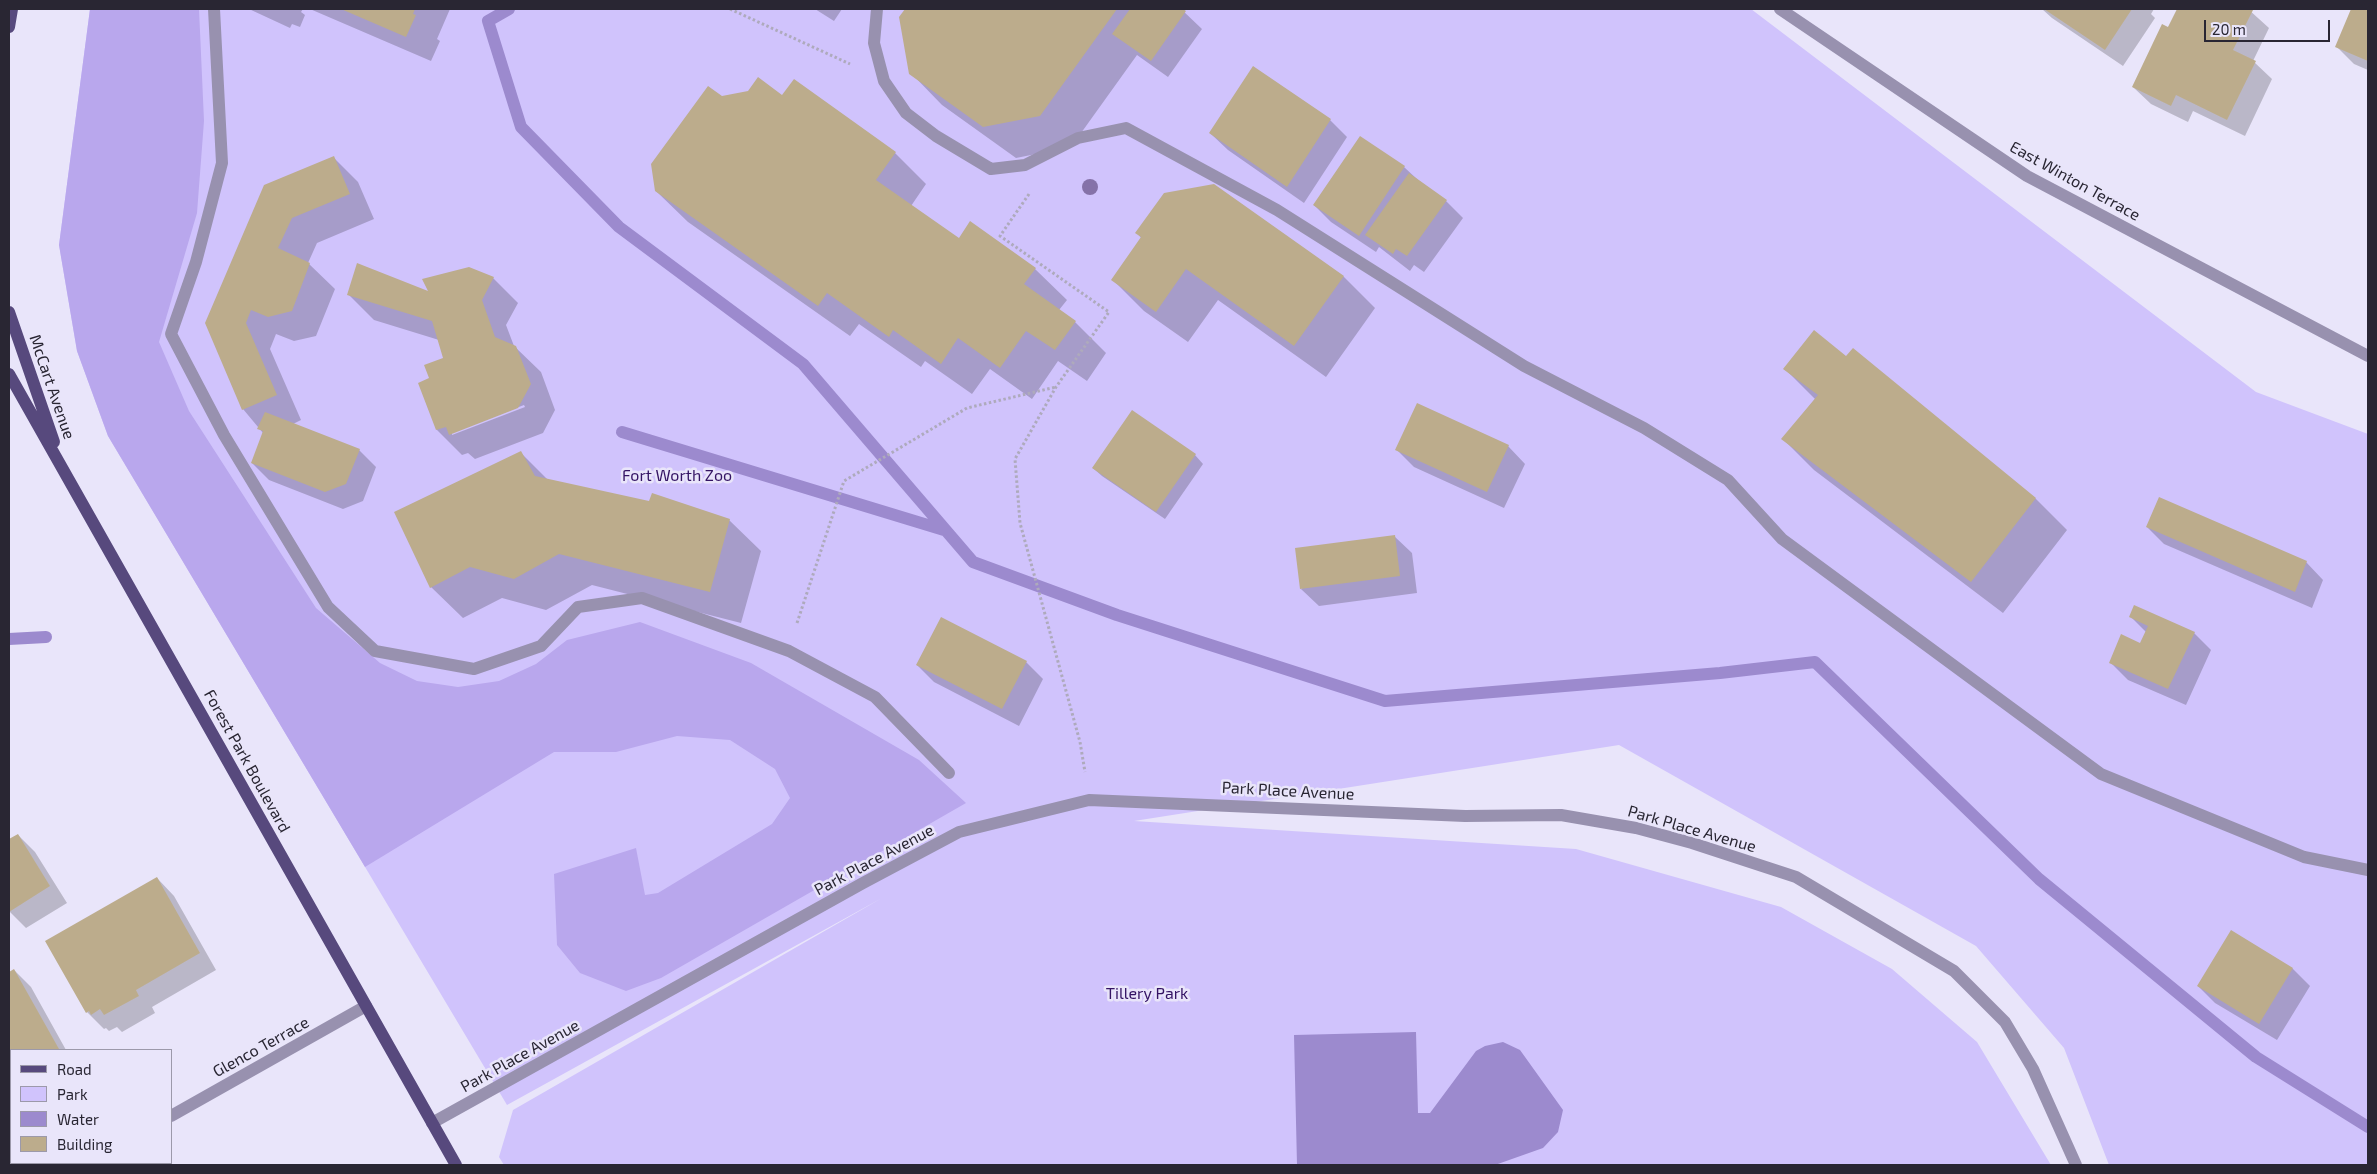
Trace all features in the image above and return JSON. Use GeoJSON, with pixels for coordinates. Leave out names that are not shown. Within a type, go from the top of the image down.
{"type":"FeatureCollection","features":[{"type":"Feature","properties":{"kind":"main road"},"geometry":{"type":"LineString","coordinates":[[9,27],[12,9]]}},
{"type":"Feature","properties":{"kind":"main road","name":"McCart Avenue"},"geometry":{"type":"LineString","coordinates":[[9,312],[65,472]]}},
{"type":"Feature","properties":{"kind":"main road","name":"Forest Park Boulevard"},"geometry":{"type":"LineString","coordinates":[[9,374],[456,1165]]}},
{"type":"Feature","properties":{"kind":"street"},"geometry":{"type":"LineString","coordinates":[[214,9],[222,162],[196,262],[171,334],[224,435],[328,607],[375,651],[474,669],[541,646],[578,607],[642,598],[788,651],[874,697],[949,773]]}},
{"type":"Feature","properties":{"kind":"street"},"geometry":{"type":"LineString","coordinates":[[876,9],[874,44],[884,80],[906,113],[936,136],[991,169],[1025,165],[1078,138],[1126,128],[1277,210],[1524,366],[1644,428],[1728,480],[1782,539],[2101,774],[2304,857],[2368,870]]}},
{"type":"Feature","properties":{"kind":"street","name":"East Winton Terrace"},"geometry":{"type":"LineString","coordinates":[[1780,9],[2027,176],[2368,356]]}},
{"type":"Feature","properties":{"kind":"street","name":"Park Place Avenue"},"geometry":{"type":"LineString","coordinates":[[432,1124],[863,883],[959,832],[1089,800],[1465,816],[1561,815],[1636,828],[1692,843],[1796,877],[1954,971],[2005,1022],[2033,1069],[2076,1165]]}},
{"type":"Feature","properties":{"kind":"street","name":"Glenco Terrace"},"geometry":{"type":"LineString","coordinates":[[172,1115],[366,1006]]}},
{"type":"Feature","properties":{"kind":"path"},"geometry":{"type":"LineString","coordinates":[[730,9],[884,80]]}},
{"type":"Feature","properties":{"kind":"path"},"geometry":{"type":"LineString","coordinates":[[1032,191],[1000,236],[1109,312],[1056,386],[1014,459],[1020,523],[1080,742]]}},
{"type":"Feature","properties":{"kind":"path"},"geometry":{"type":"LineString","coordinates":[[788,651],[810,578],[844,481],[966,408],[1056,386]]}},
{"type":"Feature","properties":{"kind":"green space","name":"Fort Worth Zoo"},"geometry":{"type":"Polygon","coordinates":[[[90,9],[1751,9],[2256,392],[2368,434],[2368,1165],[2109,1165],[2064,1048],[1976,946],[1619,745],[1134,821],[1576,849],[1781,907],[1892,969],[1977,1042],[2051,1165],[504,1165],[499,1157],[513,1110],[882,898],[507,1105],[108,436],[77,351],[59,245],[90,9]]]}},
{"type":"Feature","properties":{"kind":"shaded area"},"geometry":{"type":"Polygon","coordinates":[[[90,9],[199,9],[204,121],[197,213],[159,342],[189,411],[316,608],[380,663],[417,681],[458,687],[499,681],[536,664],[567,640],[640,622],[751,663],[919,760],[966,803],[661,978],[626,991],[580,973],[557,945],[554,874],[636,848],[645,895],[658,893],[772,824],[790,798],[775,769],[730,740],[677,736],[616,752],[554,752],[365,867],[108,436],[77,351],[59,245],[90,9]]]}},
{"type":"Feature","properties":{"kind":"water"},"geometry":{"type":"Polygon","coordinates":[[[1416,1032],[1418,1113],[1430,1113],[1476,1051],[1485,1046],[1503,1042],[1520,1050],[1563,1110],[1558,1132],[1543,1148],[1495,1165],[1297,1165],[1294,1035],[1416,1032]]]}},
{"type":"Feature","properties":{"kind":"building"},"geometry":{"type":"Polygon","coordinates":[[[341,9],[415,9],[413,14],[416,15],[406,37],[341,9]]]}},
{"type":"Feature","properties":{"kind":"building"},"geometry":{"type":"Polygon","coordinates":[[[905,9],[1117,9],[1040,116],[983,127],[909,74],[899,17],[905,9]]]}},
{"type":"Feature","properties":{"kind":"building"},"geometry":{"type":"Polygon","coordinates":[[[1130,9],[1183,9],[1186,11],[1151,61],[1112,34],[1130,9]]]}},
{"type":"Feature","properties":{"kind":"building"},"geometry":{"type":"Polygon","coordinates":[[[2044,9],[2132,9],[2105,50],[2044,9]]]}},
{"type":"Feature","properties":{"kind":"building"},"geometry":{"type":"Polygon","coordinates":[[[2177,9],[2253,10],[2233,50],[2256,61],[2227,120],[2176,95],[2171,106],[2132,87],[2162,24],[2168,27],[2177,9]]]}},
{"type":"Feature","properties":{"kind":"building"},"geometry":{"type":"Polygon","coordinates":[[[2351,9],[2368,9],[2368,61],[2335,47],[2351,9]]]}},
{"type":"Feature","properties":{"kind":"building"},"geometry":{"type":"Polygon","coordinates":[[[1253,66],[1331,119],[1287,187],[1209,133],[1253,66]]]}},
{"type":"Feature","properties":{"kind":"building"},"geometry":{"type":"Polygon","coordinates":[[[758,77],[782,95],[794,79],[896,152],[876,180],[959,238],[970,221],[1036,268],[1024,284],[1076,321],[1055,350],[1026,331],[1000,368],[958,338],[941,364],[893,330],[889,337],[827,293],[818,306],[655,191],[651,164],[708,86],[722,96],[748,91],[758,77]]]}},
{"type":"Feature","properties":{"kind":"building"},"geometry":{"type":"Polygon","coordinates":[[[1360,136],[1405,166],[1359,236],[1313,205],[1360,136]]]}},
{"type":"Feature","properties":{"kind":"building"},"geometry":{"type":"Polygon","coordinates":[[[334,156],[350,194],[292,218],[278,248],[310,263],[292,311],[268,317],[251,310],[246,323],[277,395],[242,410],[205,323],[264,185],[334,156]]]}},
{"type":"Feature","properties":{"kind":"building"},"geometry":{"type":"Polygon","coordinates":[[[1409,173],[1447,200],[1407,256],[1396,249],[1393,254],[1365,235],[1409,173]]]}},
{"type":"Feature","properties":{"kind":"building"},"geometry":{"type":"Polygon","coordinates":[[[1214,184],[1344,276],[1294,346],[1186,269],[1156,312],[1111,280],[1141,237],[1135,233],[1164,193],[1214,184]]]}},
{"type":"Feature","properties":{"kind":"building"},"geometry":{"type":"Polygon","coordinates":[[[357,263],[428,291],[422,279],[469,267],[494,277],[482,300],[495,337],[516,346],[531,384],[518,408],[449,435],[446,427],[436,430],[418,383],[429,378],[424,365],[443,358],[432,321],[347,295],[357,263]]]}},
{"type":"Feature","properties":{"kind":"building"},"geometry":{"type":"Polygon","coordinates":[[[1814,330],[1846,356],[1853,348],[2036,498],[1971,582],[1781,439],[1818,395],[1783,369],[1814,330]]]}},
{"type":"Feature","properties":{"kind":"building"},"geometry":{"type":"Polygon","coordinates":[[[1417,403],[1509,445],[1487,492],[1395,450],[1417,403]]]}},
{"type":"Feature","properties":{"kind":"building"},"geometry":{"type":"Polygon","coordinates":[[[1132,410],[1196,454],[1156,512],[1092,468],[1132,410]]]}},
{"type":"Feature","properties":{"kind":"building"},"geometry":{"type":"Polygon","coordinates":[[[265,412],[360,449],[346,484],[325,492],[251,463],[263,431],[257,429],[265,412]]]}},
{"type":"Feature","properties":{"kind":"building"},"geometry":{"type":"Polygon","coordinates":[[[521,451],[535,476],[649,501],[652,493],[730,519],[710,592],[559,554],[514,579],[470,567],[430,588],[394,512],[521,451]]]}},
{"type":"Feature","properties":{"kind":"building"},"geometry":{"type":"Polygon","coordinates":[[[2159,497],[2307,561],[2295,592],[2146,527],[2159,497]]]}},
{"type":"Feature","properties":{"kind":"building"},"geometry":{"type":"Polygon","coordinates":[[[1395,535],[1400,576],[1300,589],[1295,548],[1395,535]]]}},
{"type":"Feature","properties":{"kind":"building"},"geometry":{"type":"Polygon","coordinates":[[[2134,605],[2195,632],[2168,689],[2109,663],[2121,634],[2140,643],[2148,626],[2129,617],[2134,605]]]}},
{"type":"Feature","properties":{"kind":"building"},"geometry":{"type":"Polygon","coordinates":[[[941,617],[1027,661],[1002,709],[916,665],[941,617]]]}},
{"type":"Feature","properties":{"kind":"building"},"geometry":{"type":"Polygon","coordinates":[[[18,834],[50,886],[9,912],[9,839],[18,834]]]}},
{"type":"Feature","properties":{"kind":"building"},"geometry":{"type":"Polygon","coordinates":[[[157,877],[200,953],[136,990],[139,996],[104,1015],[100,1009],[91,1015],[89,1011],[86,1013],[45,941],[157,877]]]}},
{"type":"Feature","properties":{"kind":"building"},"geometry":{"type":"Polygon","coordinates":[[[2231,930],[2293,968],[2259,1024],[2197,986],[2231,930]]]}},
{"type":"Feature","properties":{"kind":"building"},"geometry":{"type":"Polygon","coordinates":[[[14,969],[59,1049],[10,1049],[9,1078],[9,972],[14,969]]]}},
{"type":"Feature","properties":{"kind":"waterway"},"geometry":{"type":"LineString","coordinates":[[509,9],[488,21],[521,127],[619,227],[803,364],[973,562],[1117,615],[1385,701],[1720,673],[1815,662],[2039,879],[2256,1057],[2368,1127]]}},
{"type":"Feature","properties":{"kind":"waterway"},"geometry":{"type":"LineString","coordinates":[[622,432],[944,530]]}},
{"type":"Feature","properties":{"kind":"waterway"},"geometry":{"type":"LineString","coordinates":[[9,639],[46,637]]}},
{"type":"Feature","properties":{"kind":"park label","name":"Tillery Park"},"geometry":{"type":"Point","coordinates":[1147,994]}}]}
